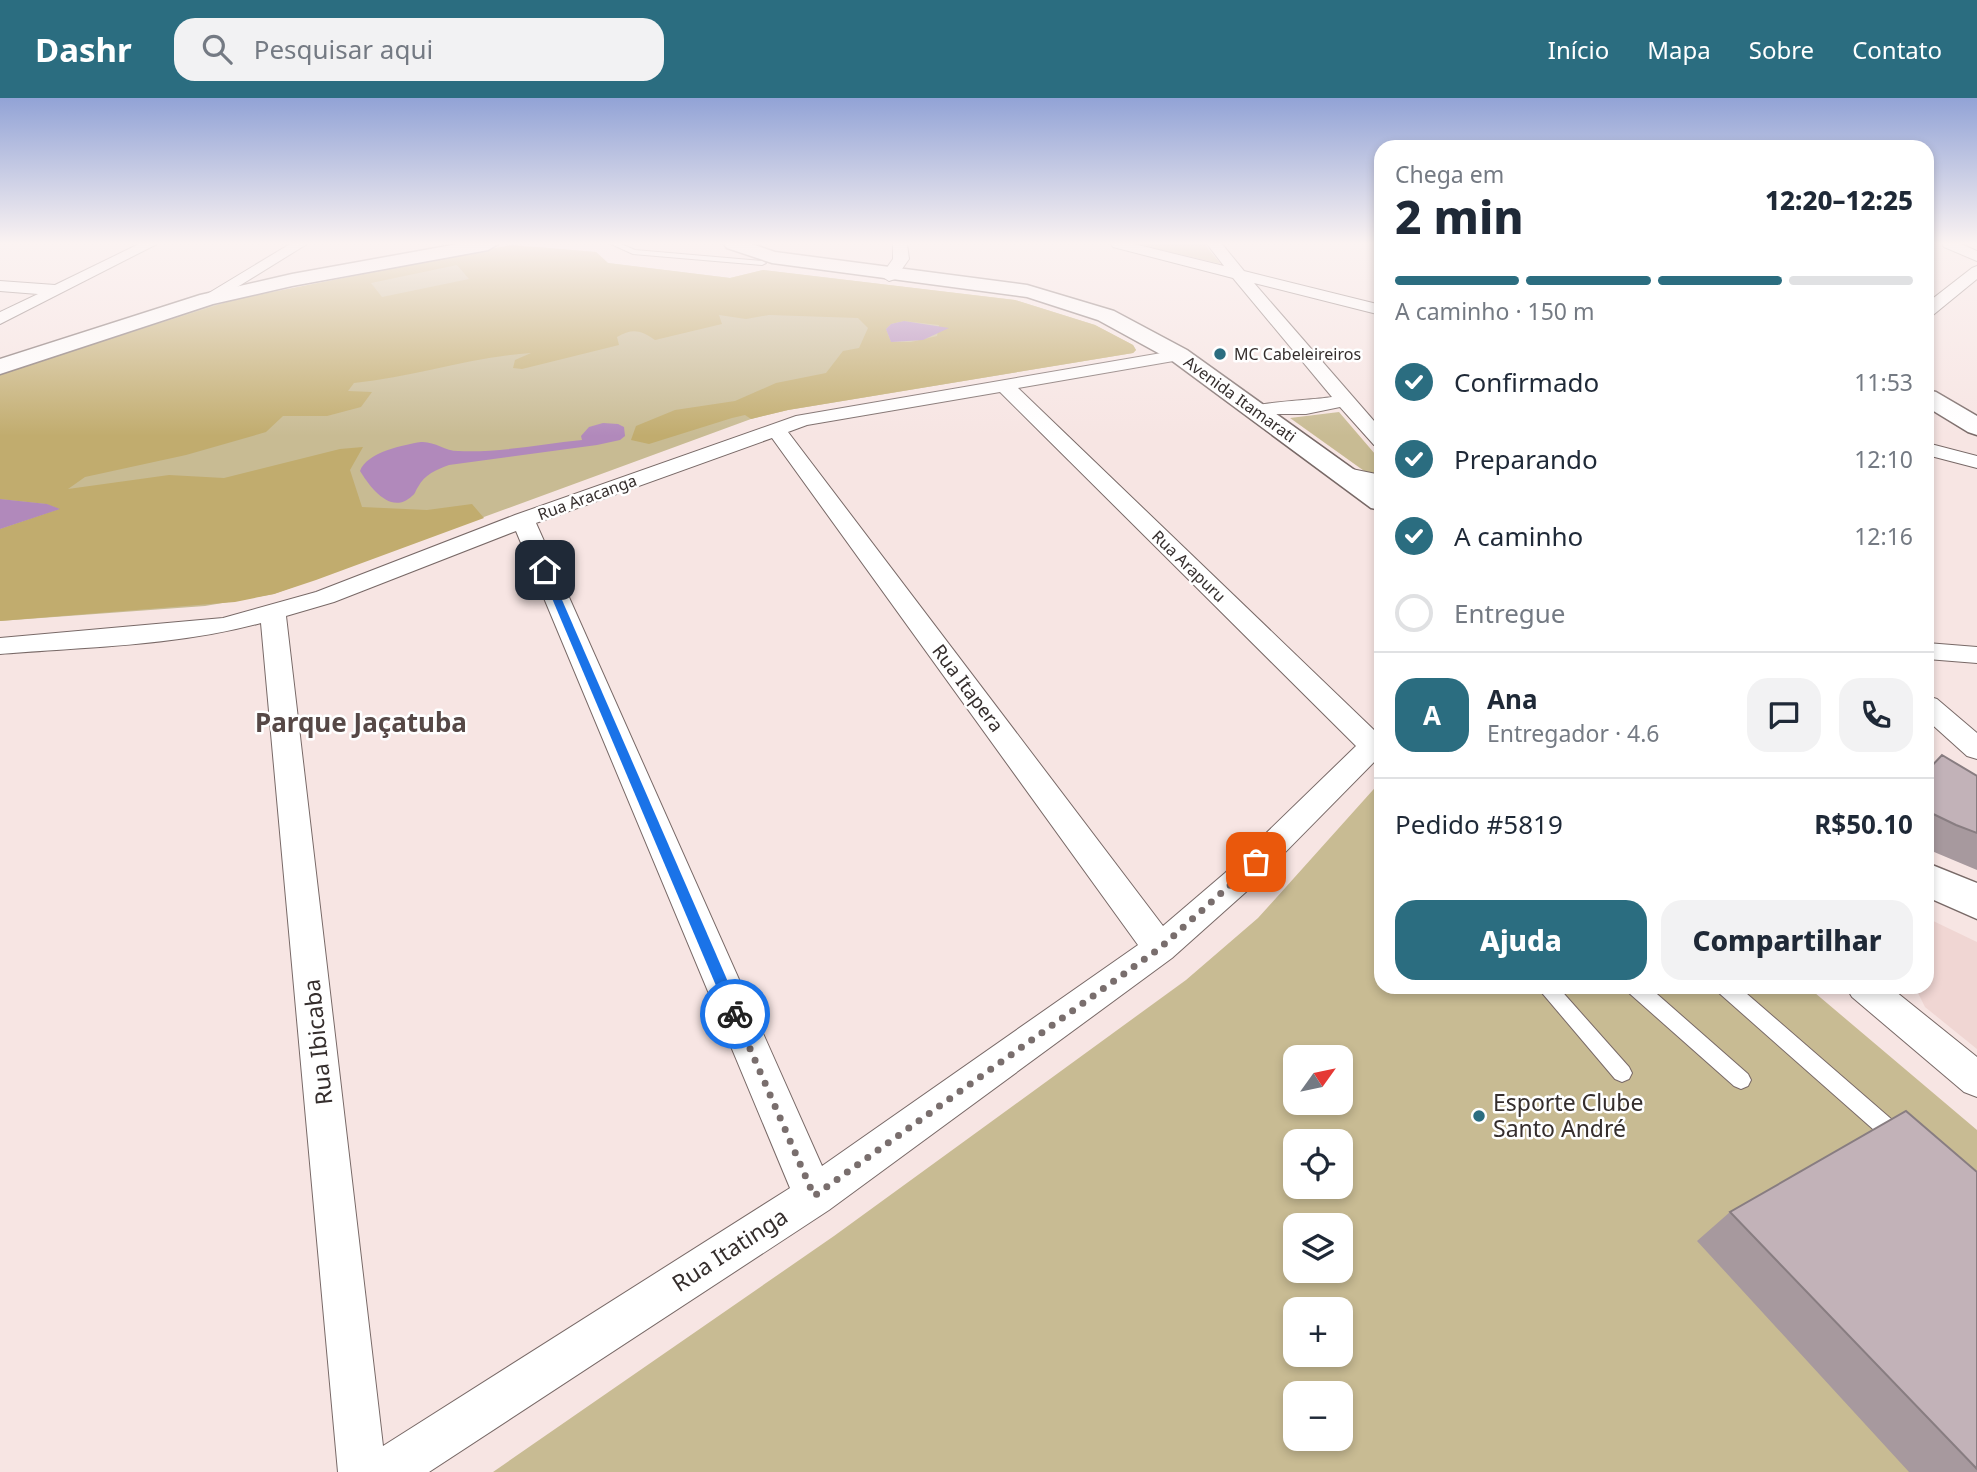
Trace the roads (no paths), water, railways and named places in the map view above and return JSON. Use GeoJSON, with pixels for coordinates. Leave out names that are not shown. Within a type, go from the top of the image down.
{"type":"FeatureCollection","features":[{"type":"Feature","properties":{"kind":"main road"},"geometry":{"type":"LineString","coordinates":[[0,367],[179,308]]}},
{"type":"Feature","properties":{"kind":"main road","name":"Avenida Itamarati"},"geometry":{"type":"LineString","coordinates":[[1087,308],[1114,317],[1146,333],[1369,488]]}},
{"type":"Feature","properties":{"kind":"main road"},"geometry":{"type":"LineString","coordinates":[[1934,401],[1977,427]]}},
{"type":"Feature","properties":{"kind":"main road"},"geometry":{"type":"LineString","coordinates":[[1934,882],[1977,902]]}},
{"type":"Feature","properties":{"kind":"street"},"geometry":{"type":"LineString","coordinates":[[0,318],[20,308]]}},
{"type":"Feature","properties":{"kind":"street"},"geometry":{"type":"LineString","coordinates":[[1267,308],[1307,358],[1374,433]]}},
{"type":"Feature","properties":{"kind":"street","name":"Rua Aracanga"},"geometry":{"type":"LineString","coordinates":[[0,646],[173,632],[225,625],[325,597],[523,520],[803,419],[1179,355]]}},
{"type":"Feature","properties":{"kind":"street","name":"Rua Arapuru"},"geometry":{"type":"LineString","coordinates":[[1005,386],[1374,739]]}},
{"type":"Feature","properties":{"kind":"street"},"geometry":{"type":"LineString","coordinates":[[1255,410],[1306,408],[1345,400]]}},
{"type":"Feature","properties":{"kind":"street","name":"Rua Itapera"},"geometry":{"type":"LineString","coordinates":[[775,428],[1160,948]]}},
{"type":"Feature","properties":{"kind":"street"},"geometry":{"type":"LineString","coordinates":[[1934,451],[1977,462]]}},
{"type":"Feature","properties":{"kind":"street"},"geometry":{"type":"LineString","coordinates":[[523,520],[814,1196]]}},
{"type":"Feature","properties":{"kind":"street","name":"Rua Ibicaba"},"geometry":{"type":"LineString","coordinates":[[273,612],[362,1472]]}},
{"type":"Feature","properties":{"kind":"street"},"geometry":{"type":"LineString","coordinates":[[1934,652],[1977,655]]}},
{"type":"Feature","properties":{"kind":"street"},"geometry":{"type":"LineString","coordinates":[[1934,711],[1977,749]]}},
{"type":"Feature","properties":{"kind":"street","name":"Rua Itatinga"},"geometry":{"type":"LineString","coordinates":[[386,1472],[814,1196],[1160,948],[1237,881],[1374,745]]}},
{"type":"Feature","properties":{"kind":"street"},"geometry":{"type":"LineString","coordinates":[[1873,994],[1977,1080]]}},
{"type":"Feature","properties":{"kind":"lane"},"geometry":{"type":"LineString","coordinates":[[1552,994],[1622,1073]]}},
{"type":"Feature","properties":{"kind":"lane"},"geometry":{"type":"LineString","coordinates":[[1644,994],[1741,1080]]}},
{"type":"Feature","properties":{"kind":"lane"},"geometry":{"type":"LineString","coordinates":[[1734,994],[1914,1153]]}},
{"type":"Feature","properties":{"kind":"place","name":"MC Cabeleireiros"},"geometry":{"type":"Point","coordinates":[1220,354]}},
{"type":"Feature","properties":{"kind":"place","name":"Esporte Clube Santo André"},"geometry":{"type":"Point","coordinates":[1479,1116]}},
{"type":"Feature","properties":{"kind":"district","name":"Parque Jaçatuba"},"geometry":{"type":"Point","coordinates":[361,723]}}]}
